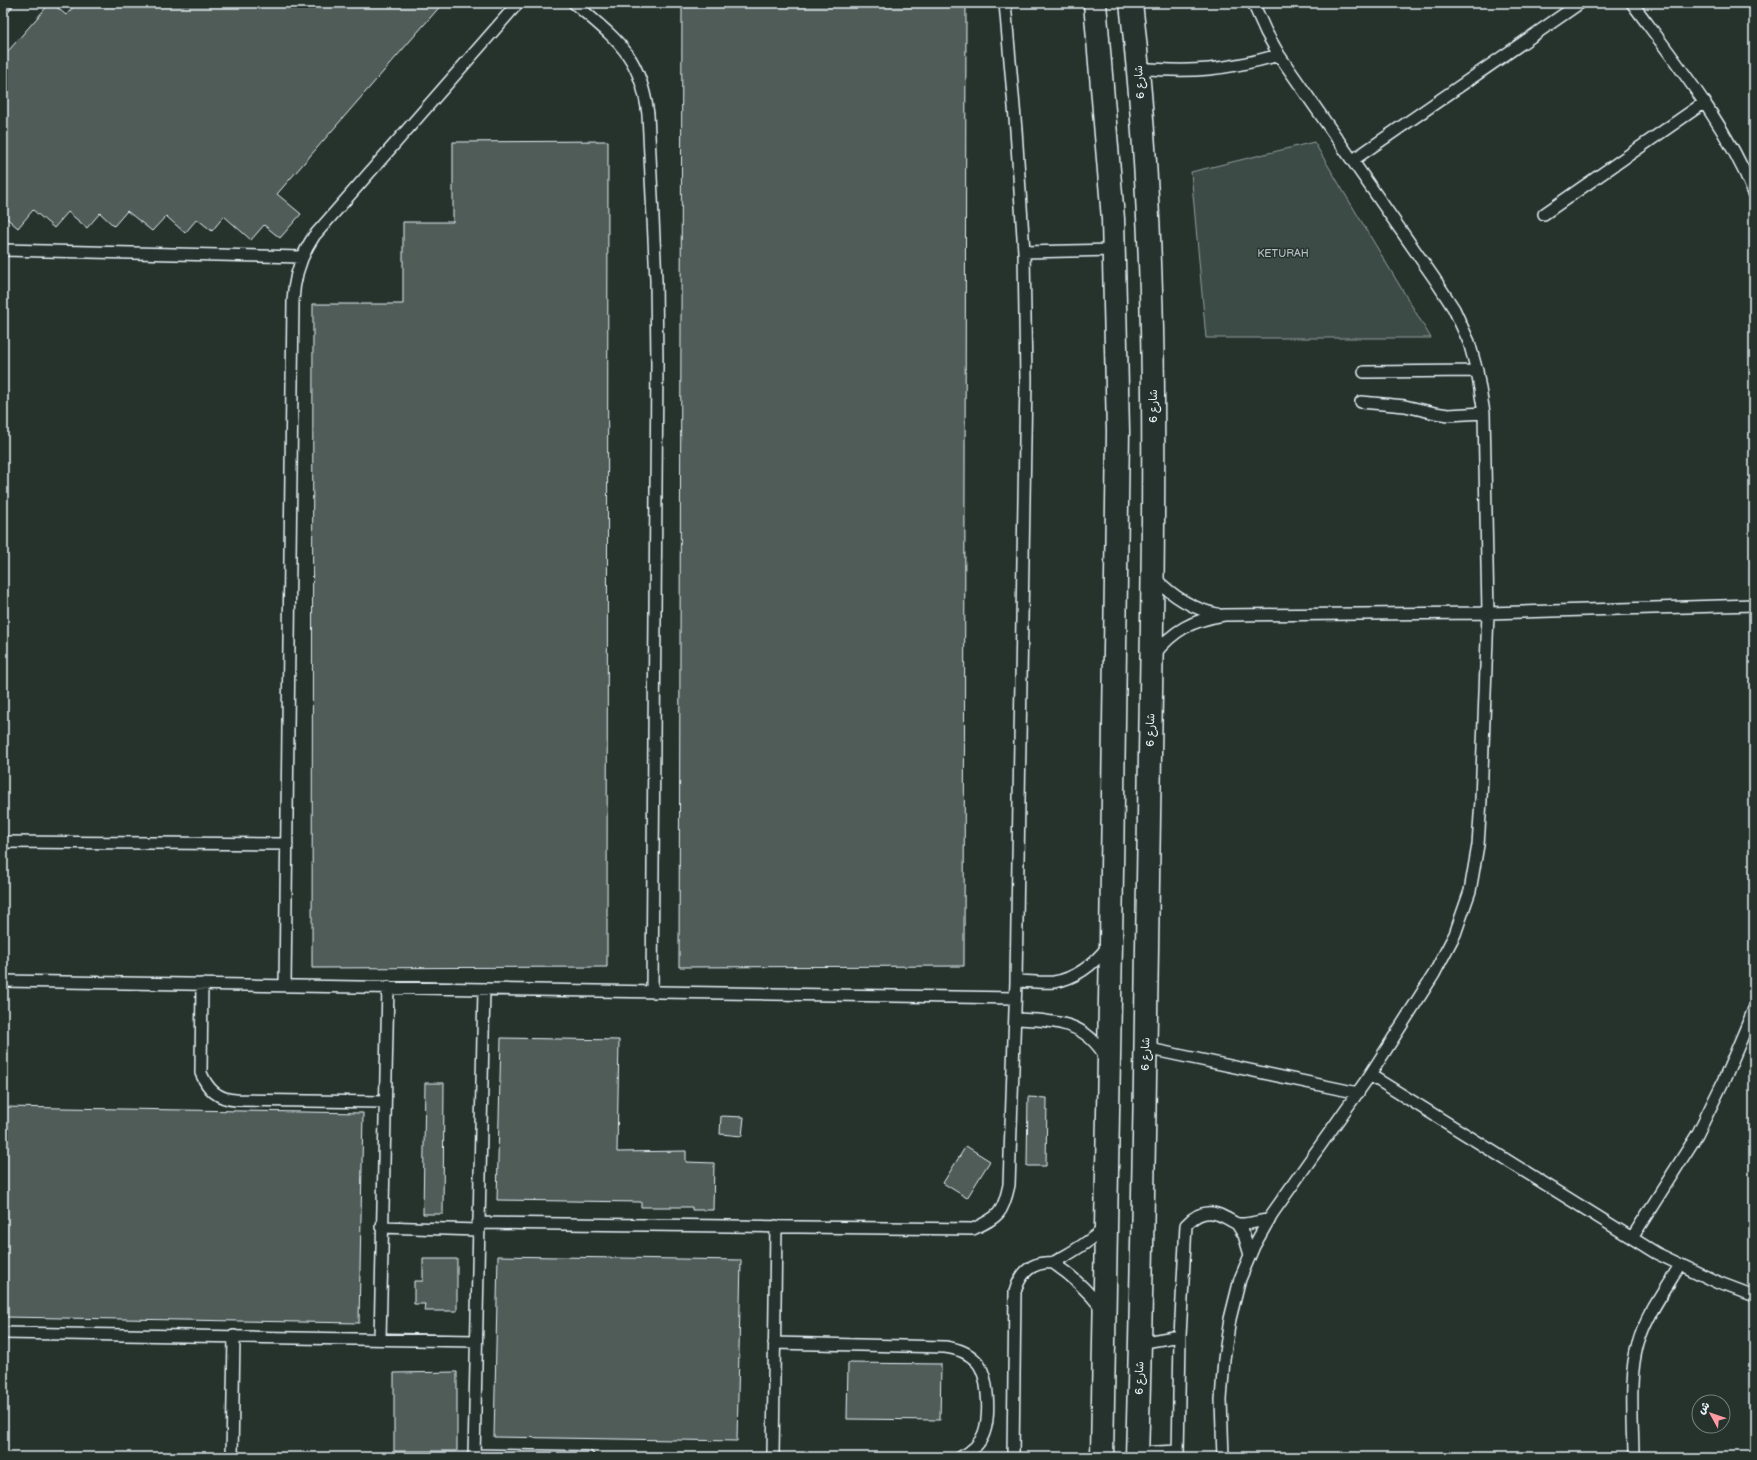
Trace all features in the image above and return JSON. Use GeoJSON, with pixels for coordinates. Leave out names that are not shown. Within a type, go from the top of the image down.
{"type":"FeatureCollection","features":[{"type":"Feature","properties":{"kind":"street"},"geometry":{"type":"LineString","coordinates":[[1095,3],[1106,126],[1114,250],[1118,432],[1102,1457]]}},
{"type":"Feature","properties":{"kind":"street","name":"شارع 6"},"geometry":{"type":"LineString","coordinates":[[1131,3],[1138,68],[1149,242],[1153,408],[1151,658],[1137,1455]]}},
{"type":"Feature","properties":{"kind":"lane"},"geometry":{"type":"LineString","coordinates":[[3,8],[7,3]]}},
{"type":"Feature","properties":{"kind":"lane"},"geometry":{"type":"LineString","coordinates":[[285,986],[293,301],[297,271],[307,246],[322,227],[518,3]]}},
{"type":"Feature","properties":{"kind":"lane"},"geometry":{"type":"LineString","coordinates":[[574,3],[619,43],[631,58],[640,76],[646,94],[648,114],[656,280],[657,364],[652,992]]}},
{"type":"Feature","properties":{"kind":"lane"},"geometry":{"type":"LineString","coordinates":[[381,1227],[776,1226],[949,1230],[973,1229],[991,1221],[1004,1205],[1009,1185],[1015,1020],[1026,380],[1024,252],[1016,130],[1005,3]]}},
{"type":"Feature","properties":{"kind":"lane"},"geometry":{"type":"LineString","coordinates":[[1223,1457],[1221,1400],[1224,1359],[1230,1319],[1240,1279],[1250,1255],[1269,1220],[1292,1184],[1358,1093],[1434,974],[1455,934],[1470,891],[1478,845],[1481,800],[1488,613],[1484,413],[1477,371],[1469,342],[1454,309],[1353,160],[1297,84],[1266,32],[1253,3]]}},
{"type":"Feature","properties":{"kind":"lane"},"geometry":{"type":"LineString","coordinates":[[1353,160],[1580,3]]}},
{"type":"Feature","properties":{"kind":"lane"},"geometry":{"type":"LineString","coordinates":[[1632,3],[1705,102],[1726,135],[1745,170],[1754,193]]}},
{"type":"Feature","properties":{"kind":"lane"},"geometry":{"type":"LineString","coordinates":[[1138,68],[1174,71],[1210,70],[1245,65],[1279,55]]}},
{"type":"Feature","properties":{"kind":"lane"},"geometry":{"type":"LineString","coordinates":[[1544,214],[1705,102]]}},
{"type":"Feature","properties":{"kind":"lane"},"geometry":{"type":"LineString","coordinates":[[3,250],[302,257]]}},
{"type":"Feature","properties":{"kind":"lane"},"geometry":{"type":"LineString","coordinates":[[1024,252],[1114,250]]}},
{"type":"Feature","properties":{"kind":"lane"},"geometry":{"type":"LineString","coordinates":[[1364,372],[1477,371]]}},
{"type":"Feature","properties":{"kind":"lane"},"geometry":{"type":"LineString","coordinates":[[1361,402],[1404,406],[1448,415],[1484,413]]}},
{"type":"Feature","properties":{"kind":"lane"},"geometry":{"type":"LineString","coordinates":[[1152,575],[1164,588],[1177,598],[1207,612],[1224,615]]}},
{"type":"Feature","properties":{"kind":"lane"},"geometry":{"type":"LineString","coordinates":[[1151,658],[1162,644],[1190,624],[1206,618],[1224,615],[1488,613],[1754,605]]}},
{"type":"Feature","properties":{"kind":"lane"},"geometry":{"type":"LineString","coordinates":[[3,842],[287,844]]}},
{"type":"Feature","properties":{"kind":"lane"},"geometry":{"type":"LineString","coordinates":[[1016,982],[1054,982],[1071,976],[1087,968],[1100,957],[1111,942]]}},
{"type":"Feature","properties":{"kind":"lane"},"geometry":{"type":"LineString","coordinates":[[3,981],[1015,998]]}},
{"type":"Feature","properties":{"kind":"lane"},"geometry":{"type":"LineString","coordinates":[[202,984],[202,1073],[210,1090],[218,1096],[236,1100],[385,1102]]}},
{"type":"Feature","properties":{"kind":"lane"},"geometry":{"type":"LineString","coordinates":[[380,1339],[381,1227],[388,987]]}},
{"type":"Feature","properties":{"kind":"lane"},"geometry":{"type":"LineString","coordinates":[[484,989],[474,1456],[588,1457]]}},
{"type":"Feature","properties":{"kind":"lane"},"geometry":{"type":"LineString","coordinates":[[1632,1238],[1697,1135],[1724,1080],[1754,1009]]}},
{"type":"Feature","properties":{"kind":"lane"},"geometry":{"type":"LineString","coordinates":[[1015,1020],[1053,1020],[1067,1024],[1080,1030],[1092,1039],[1101,1049],[1108,1062]]}},
{"type":"Feature","properties":{"kind":"lane"},"geometry":{"type":"LineString","coordinates":[[1145,1048],[1358,1093]]}},
{"type":"Feature","properties":{"kind":"lane"},"geometry":{"type":"LineString","coordinates":[[1370,1075],[1632,1238],[1680,1265],[1717,1282],[1754,1296]]}},
{"type":"Feature","properties":{"kind":"lane"},"geometry":{"type":"LineString","coordinates":[[1137,1455],[1178,1454],[1181,1366],[1180,1336],[1186,1225],[1198,1214],[1207,1212],[1218,1214],[1237,1224],[1252,1224],[1269,1220]]}},
{"type":"Feature","properties":{"kind":"lane"},"geometry":{"type":"LineString","coordinates":[[1237,1224],[1244,1235],[1250,1255]]}},
{"type":"Feature","properties":{"kind":"lane"},"geometry":{"type":"LineString","coordinates":[[773,1457],[776,1226]]}},
{"type":"Feature","properties":{"kind":"lane"},"geometry":{"type":"LineString","coordinates":[[1013,1457],[1015,1292],[1018,1282],[1024,1273],[1032,1266],[1044,1263],[1053,1263],[1080,1247],[1105,1228]]}},
{"type":"Feature","properties":{"kind":"lane"},"geometry":{"type":"LineString","coordinates":[[1053,1263],[1072,1276],[1090,1293],[1104,1312]]}},
{"type":"Feature","properties":{"kind":"lane"},"geometry":{"type":"LineString","coordinates":[[1633,1457],[1633,1377],[1637,1345],[1650,1315],[1680,1265]]}},
{"type":"Feature","properties":{"kind":"lane"},"geometry":{"type":"LineString","coordinates":[[3,1333],[476,1341]]}},
{"type":"Feature","properties":{"kind":"lane"},"geometry":{"type":"LineString","coordinates":[[232,1457],[234,1336]]}},
{"type":"Feature","properties":{"kind":"lane"},"geometry":{"type":"LineString","coordinates":[[1140,1343],[1180,1336]]}},
{"type":"Feature","properties":{"kind":"lane"},"geometry":{"type":"LineString","coordinates":[[774,1343],[945,1347],[958,1349],[969,1354],[978,1363],[984,1375],[987,1387],[987,1420],[984,1434],[977,1445],[962,1457]]}},
{"type":"Feature","properties":{"kind":"green space","name":"KETURAH"},"geometry":{"type":"Polygon","coordinates":[[[1314,142],[1431,338],[1206,338],[1191,172],[1314,142]]]}},
{"type":"Feature","properties":{"kind":"building"},"geometry":{"type":"Polygon","coordinates":[[[50,3],[66,15],[77,3],[443,3],[277,194],[301,214],[280,238],[264,225],[251,240],[224,216],[212,231],[197,219],[185,233],[166,216],[152,231],[127,211],[114,226],[100,213],[87,228],[68,212],[54,228],[33,210],[18,228],[3,215],[3,57],[50,3]]]}},
{"type":"Feature","properties":{"kind":"building"},"geometry":{"type":"Polygon","coordinates":[[[682,3],[966,3],[964,966],[679,967],[682,3]]]}},
{"type":"Feature","properties":{"kind":"building"},"geometry":{"type":"Polygon","coordinates":[[[608,141],[607,967],[312,968],[313,304],[403,304],[403,222],[453,222],[453,142],[608,141]]]}},
{"type":"Feature","properties":{"kind":"building"},"geometry":{"type":"Polygon","coordinates":[[[501,1038],[619,1040],[617,1152],[686,1151],[686,1162],[714,1163],[713,1210],[692,1210],[692,1207],[641,1207],[641,1202],[497,1200],[501,1038]]]}},
{"type":"Feature","properties":{"kind":"building"},"geometry":{"type":"Polygon","coordinates":[[[425,1083],[444,1083],[443,1214],[423,1214],[425,1083]]]}},
{"type":"Feature","properties":{"kind":"building"},"geometry":{"type":"Polygon","coordinates":[[[1028,1097],[1047,1098],[1046,1166],[1027,1166],[1028,1097]]]}},
{"type":"Feature","properties":{"kind":"building"},"geometry":{"type":"Polygon","coordinates":[[[3,1107],[363,1113],[359,1323],[3,1317],[3,1107]]]}},
{"type":"Feature","properties":{"kind":"building"},"geometry":{"type":"Polygon","coordinates":[[[721,1116],[744,1117],[742,1136],[720,1134],[721,1116]]]}},
{"type":"Feature","properties":{"kind":"building"},"geometry":{"type":"Polygon","coordinates":[[[966,1146],[990,1161],[967,1198],[943,1183],[966,1146]]]}},
{"type":"Feature","properties":{"kind":"building"},"geometry":{"type":"Polygon","coordinates":[[[498,1256],[741,1260],[737,1441],[494,1437],[498,1256]]]}},
{"type":"Feature","properties":{"kind":"building"},"geometry":{"type":"Polygon","coordinates":[[[423,1259],[457,1259],[457,1311],[424,1311],[425,1304],[414,1304],[414,1281],[423,1281],[423,1259]]]}},
{"type":"Feature","properties":{"kind":"building"},"geometry":{"type":"Polygon","coordinates":[[[848,1363],[941,1364],[940,1420],[847,1419],[848,1363]]]}},
{"type":"Feature","properties":{"kind":"building"},"geometry":{"type":"Polygon","coordinates":[[[457,1372],[457,1451],[394,1451],[394,1373],[457,1372]]]}}]}
